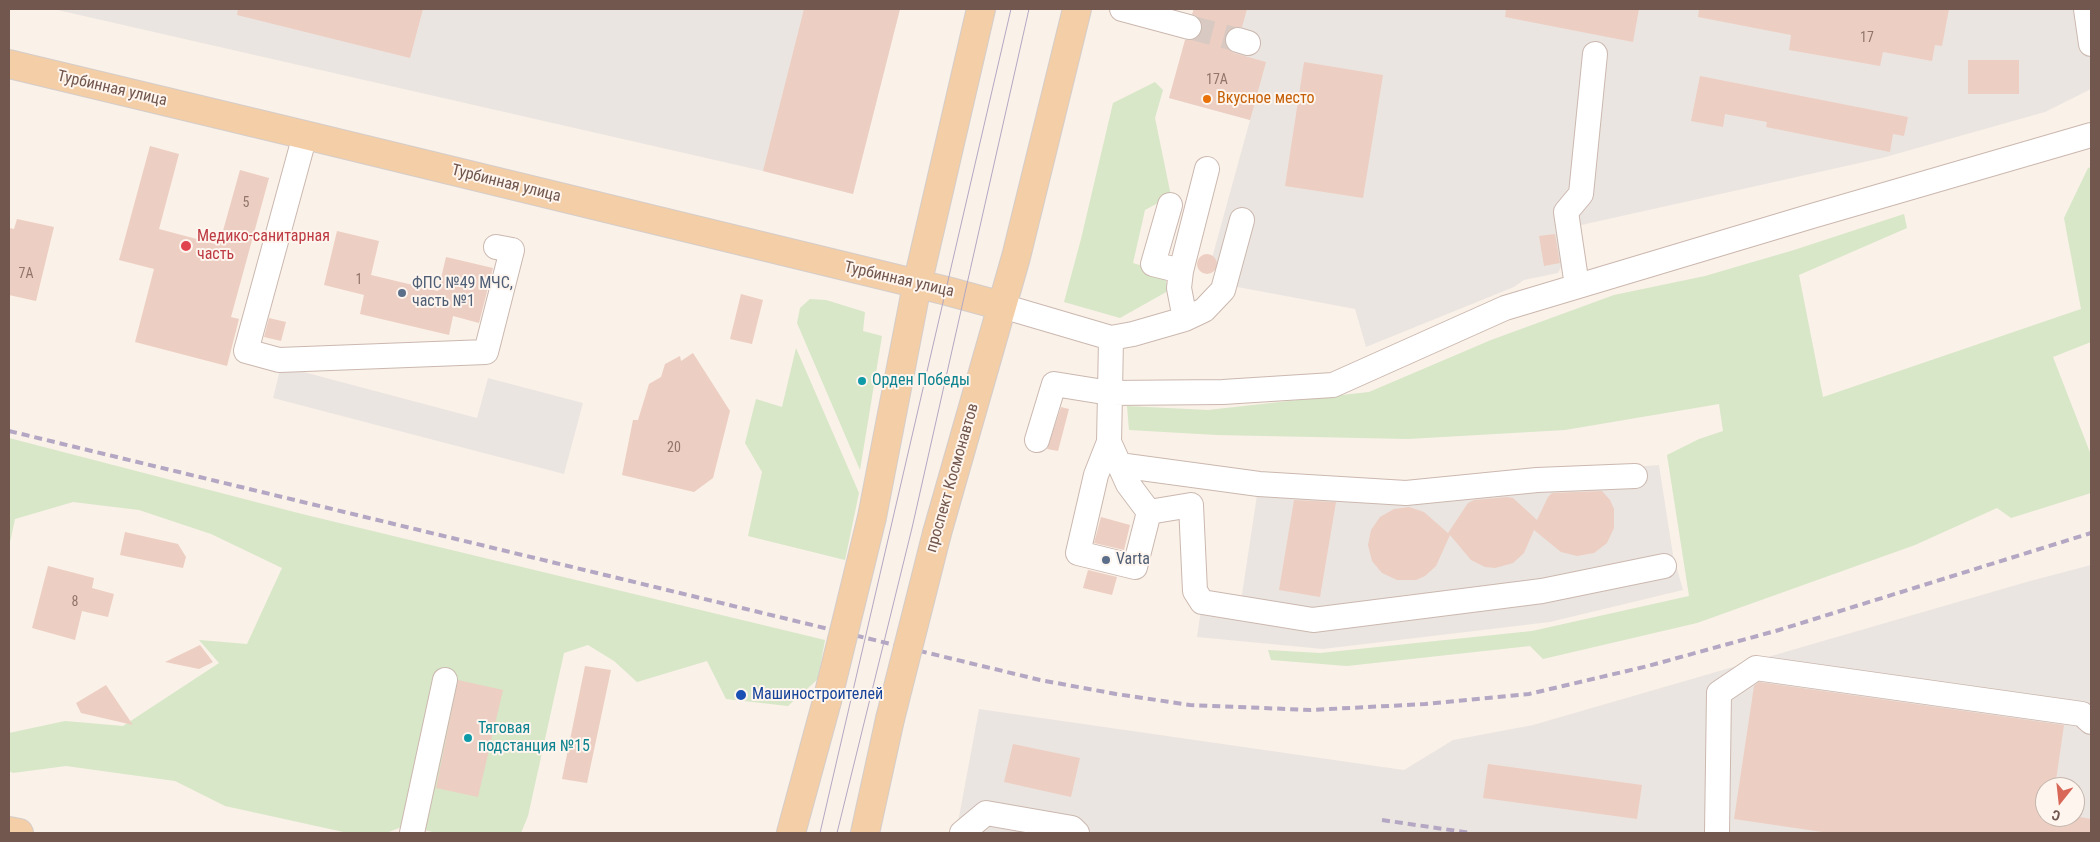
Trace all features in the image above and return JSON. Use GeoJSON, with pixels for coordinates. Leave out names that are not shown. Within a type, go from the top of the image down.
{"type":"FeatureCollection","features":[{"type":"Feature","properties":{"kind":"main road"},"geometry":{"type":"LineString","coordinates":[[791,833],[827,701],[872,516],[917,285],[981,9]]}},
{"type":"Feature","properties":{"kind":"main road","name":"проспект Космонавтов"},"geometry":{"type":"LineString","coordinates":[[865,833],[890,719],[936,533],[1016,257],[1077,9]]}},
{"type":"Feature","properties":{"kind":"main road","name":"Турбинная улица"},"geometry":{"type":"LineString","coordinates":[[9,64],[1002,306]]}},
{"type":"Feature","properties":{"kind":"main road"},"geometry":{"type":"LineString","coordinates":[[9,831],[19,833]]}},
{"type":"Feature","properties":{"kind":"street"},"geometry":{"type":"LineString","coordinates":[[1122,9],[1189,27]]}},
{"type":"Feature","properties":{"kind":"street"},"geometry":{"type":"LineString","coordinates":[[2086,9],[2091,44]]}},
{"type":"Feature","properties":{"kind":"street"},"geometry":{"type":"LineString","coordinates":[[1577,286],[1566,212],[1581,194],[1595,54]]}},
{"type":"Feature","properties":{"kind":"street"},"geometry":{"type":"LineString","coordinates":[[305,135],[246,352],[279,360],[486,352],[512,250],[496,247]]}},
{"type":"Feature","properties":{"kind":"street"},"geometry":{"type":"LineString","coordinates":[[1037,440],[1054,384],[1110,393],[1223,392],[1333,385],[1505,308],[1540,287],[1577,286],[2091,135]]}},
{"type":"Feature","properties":{"kind":"street"},"geometry":{"type":"LineString","coordinates":[[1185,319],[1179,288],[1181,271],[1206,169]]}},
{"type":"Feature","properties":{"kind":"street"},"geometry":{"type":"LineString","coordinates":[[1170,205],[1154,264],[1181,271]]}},
{"type":"Feature","properties":{"kind":"street"},"geometry":{"type":"LineString","coordinates":[[1002,306],[1111,338],[1133,334],[1185,319],[1204,310],[1223,290],[1242,220]]}},
{"type":"Feature","properties":{"kind":"street"},"geometry":{"type":"LineString","coordinates":[[1111,338],[1109,442],[1096,475],[1078,553],[1135,567],[1149,512]]}},
{"type":"Feature","properties":{"kind":"street"},"geometry":{"type":"LineString","coordinates":[[1109,442],[1128,484],[1149,512]]}},
{"type":"Feature","properties":{"kind":"street"},"geometry":{"type":"LineString","coordinates":[[1119,465],[1259,484],[1406,493],[1537,480],[1635,476]]}},
{"type":"Feature","properties":{"kind":"street"},"geometry":{"type":"LineString","coordinates":[[1149,512],[1191,506],[1195,591],[1202,602],[1313,620],[1542,591],[1664,566]]}},
{"type":"Feature","properties":{"kind":"street"},"geometry":{"type":"LineString","coordinates":[[1717,833],[1719,693],[1756,668],[2082,714],[2091,722]]}},
{"type":"Feature","properties":{"kind":"street"},"geometry":{"type":"LineString","coordinates":[[412,833],[445,680]]}},
{"type":"Feature","properties":{"kind":"street"},"geometry":{"type":"LineString","coordinates":[[962,833],[986,813],[1072,828],[1077,833]]}},
{"type":"Feature","properties":{"kind":"shaded area"},"geometry":{"type":"Polygon","coordinates":[[[53,9],[900,9],[853,194],[763,171],[53,9]]]}},
{"type":"Feature","properties":{"kind":"shaded area"},"geometry":{"type":"Polygon","coordinates":[[[1194,9],[2091,9],[2091,89],[2045,112],[1882,158],[1568,228],[1563,263],[1558,273],[1524,280],[1514,287],[1366,347],[1355,309],[1232,286],[1212,258],[1250,120],[1169,98],[1194,9]]]}},
{"type":"Feature","properties":{"kind":"shaded area"},"geometry":{"type":"Polygon","coordinates":[[[281,366],[477,418],[488,378],[583,403],[564,474],[273,398],[281,366]]]}},
{"type":"Feature","properties":{"kind":"shaded area"},"geometry":{"type":"Polygon","coordinates":[[[1659,465],[1673,555],[1683,590],[1550,622],[1323,649],[1197,637],[1202,602],[1241,601],[1260,475],[1410,484],[1659,465]]]}},
{"type":"Feature","properties":{"kind":"shaded area"},"geometry":{"type":"Polygon","coordinates":[[[2091,565],[2091,833],[956,833],[979,709],[1404,770],[1453,740],[1533,725],[2091,565]]]}},
{"type":"Feature","properties":{"kind":"green space"},"geometry":{"type":"Polygon","coordinates":[[[1155,82],[1163,90],[1155,118],[1171,196],[1145,210],[1133,263],[1159,271],[1166,281],[1168,291],[1120,318],[1064,302],[1113,103],[1155,82]]]}},
{"type":"Feature","properties":{"kind":"green space"},"geometry":{"type":"Polygon","coordinates":[[[2091,167],[2091,342],[2053,357],[2091,455],[2091,493],[2011,518],[1997,508],[1915,545],[1697,623],[1543,659],[1530,646],[1347,666],[1271,660],[1268,650],[1320,653],[1532,631],[1689,596],[1667,455],[1699,439],[1723,431],[1719,404],[1565,430],[1408,439],[1217,435],[1129,430],[1127,406],[1208,410],[1369,392],[1491,340],[1614,295],[1705,276],[1794,250],[1904,214],[1907,228],[1799,275],[1823,397],[2081,309],[2064,218],[2088,168],[2091,167]]]}},
{"type":"Feature","properties":{"kind":"green space"},"geometry":{"type":"Polygon","coordinates":[[[810,299],[826,300],[865,312],[863,331],[882,336],[860,470],[797,323],[800,308],[810,299]]]}},
{"type":"Feature","properties":{"kind":"green space"},"geometry":{"type":"Polygon","coordinates":[[[796,348],[859,493],[845,560],[748,536],[762,472],[745,443],[756,399],[782,407],[796,348]]]}},
{"type":"Feature","properties":{"kind":"green space"},"geometry":{"type":"Polygon","coordinates":[[[9,438],[302,514],[825,640],[818,679],[788,706],[726,699],[707,661],[637,682],[614,661],[588,645],[564,653],[528,816],[521,833],[438,833],[404,826],[386,833],[348,833],[225,806],[175,781],[66,766],[13,773],[9,771],[9,733],[65,721],[123,726],[219,663],[199,640],[247,644],[282,568],[211,534],[139,510],[73,502],[15,519],[9,547],[9,438]]]}},
{"type":"Feature","properties":{"kind":"building"},"geometry":{"type":"Polygon","coordinates":[[[238,9],[423,9],[410,58],[237,15],[238,9]]]}},
{"type":"Feature","properties":{"kind":"building"},"geometry":{"type":"Polygon","coordinates":[[[804,9],[900,9],[853,194],[763,171],[804,9]]]}},
{"type":"Feature","properties":{"kind":"building"},"geometry":{"type":"Polygon","coordinates":[[[1194,9],[1247,9],[1242,27],[1234,27],[1229,30],[1225,36],[1225,43],[1228,49],[1234,53],[1266,62],[1250,120],[1169,98],[1185,40],[1193,40],[1202,31],[1202,23],[1198,17],[1192,14],[1194,9]]]}},
{"type":"Feature","properties":{"kind":"building"},"geometry":{"type":"Polygon","coordinates":[[[1506,9],[1639,9],[1633,42],[1505,17],[1506,9]]]}},
{"type":"Feature","properties":{"kind":"building"},"geometry":{"type":"Polygon","coordinates":[[[1699,9],[1949,9],[1942,46],[1935,45],[1932,61],[1883,52],[1880,66],[1789,50],[1791,35],[1698,17],[1699,9]]]}},
{"type":"Feature","properties":{"kind":"building"},"geometry":{"type":"Polygon","coordinates":[[[1968,60],[2019,60],[2019,94],[1968,94],[1968,60]]]}},
{"type":"Feature","properties":{"kind":"building"},"geometry":{"type":"Polygon","coordinates":[[[1304,62],[1383,75],[1363,198],[1285,186],[1304,62]]]}},
{"type":"Feature","properties":{"kind":"building"},"geometry":{"type":"Polygon","coordinates":[[[1700,76],[1908,117],[1904,136],[1893,134],[1890,152],[1766,127],[1767,122],[1725,114],[1723,127],[1691,121],[1700,76]]]}},
{"type":"Feature","properties":{"kind":"building"},"geometry":{"type":"Polygon","coordinates":[[[150,146],[179,154],[159,229],[219,245],[240,170],[269,178],[231,317],[239,319],[227,366],[135,342],[154,269],[119,260],[150,146]]]}},
{"type":"Feature","properties":{"kind":"building"},"geometry":{"type":"Polygon","coordinates":[[[17,219],[54,227],[36,301],[9,295],[9,228],[14,229],[17,219]]]}},
{"type":"Feature","properties":{"kind":"building"},"geometry":{"type":"Polygon","coordinates":[[[337,231],[379,241],[371,275],[438,291],[446,257],[493,268],[479,323],[453,316],[449,335],[360,314],[364,295],[324,285],[337,231]]]}},
{"type":"Feature","properties":{"kind":"building"},"geometry":{"type":"Polygon","coordinates":[[[1555,234],[1560,263],[1544,266],[1539,236],[1555,234]]]}},
{"type":"Feature","properties":{"kind":"building"},"geometry":{"type":"Polygon","coordinates":[[[1207,254],[1214,257],[1217,264],[1214,271],[1207,274],[1200,271],[1197,264],[1200,257],[1207,254]]]}},
{"type":"Feature","properties":{"kind":"building"},"geometry":{"type":"Polygon","coordinates":[[[741,294],[763,300],[752,344],[730,339],[741,294]]]}},
{"type":"Feature","properties":{"kind":"building"},"geometry":{"type":"Polygon","coordinates":[[[269,318],[286,322],[281,341],[264,337],[269,318]]]}},
{"type":"Feature","properties":{"kind":"building"},"geometry":{"type":"Polygon","coordinates":[[[693,353],[730,411],[713,478],[694,492],[622,475],[633,420],[638,420],[649,384],[661,377],[665,364],[680,356],[681,361],[693,353]]]}},
{"type":"Feature","properties":{"kind":"building"},"geometry":{"type":"Polygon","coordinates":[[[1061,407],[1069,409],[1058,451],[1047,449],[1061,407]]]}},
{"type":"Feature","properties":{"kind":"building"},"geometry":{"type":"Polygon","coordinates":[[[1602,491],[1610,500],[1614,509],[1614,528],[1607,543],[1594,553],[1577,556],[1561,552],[1534,530],[1524,553],[1513,563],[1495,568],[1485,567],[1471,560],[1450,535],[1436,566],[1425,576],[1416,580],[1397,580],[1382,573],[1372,561],[1368,545],[1371,530],[1380,517],[1394,509],[1409,507],[1424,512],[1449,534],[1468,503],[1474,500],[1513,498],[1537,520],[1548,497],[1552,493],[1602,491]]]}},
{"type":"Feature","properties":{"kind":"building"},"geometry":{"type":"Polygon","coordinates":[[[1294,500],[1336,502],[1320,597],[1279,590],[1294,500]]]}},
{"type":"Feature","properties":{"kind":"building"},"geometry":{"type":"Polygon","coordinates":[[[1101,517],[1130,525],[1124,550],[1094,543],[1101,517]]]}},
{"type":"Feature","properties":{"kind":"building"},"geometry":{"type":"Polygon","coordinates":[[[125,532],[178,544],[186,557],[183,568],[120,555],[125,532]]]}},
{"type":"Feature","properties":{"kind":"building"},"geometry":{"type":"Polygon","coordinates":[[[48,566],[94,578],[92,588],[114,594],[108,617],[82,611],[75,640],[32,628],[48,566]]]}},
{"type":"Feature","properties":{"kind":"building"},"geometry":{"type":"Polygon","coordinates":[[[1088,570],[1117,577],[1112,595],[1083,588],[1088,570]]]}},
{"type":"Feature","properties":{"kind":"building"},"geometry":{"type":"Polygon","coordinates":[[[200,645],[213,662],[199,669],[165,662],[200,645]]]}},
{"type":"Feature","properties":{"kind":"building"},"geometry":{"type":"Polygon","coordinates":[[[585,666],[611,670],[587,783],[562,779],[585,666]]]}},
{"type":"Feature","properties":{"kind":"building","name":"Тяговая подстанция №15"},"geometry":{"type":"Polygon","coordinates":[[[458,680],[503,690],[478,797],[436,788],[458,680]]]}},
{"type":"Feature","properties":{"kind":"building"},"geometry":{"type":"Polygon","coordinates":[[[1759,682],[2064,725],[2056,777],[2035,777],[2035,827],[2085,827],[2085,818],[2091,819],[2091,833],[1829,833],[1734,819],[1754,686],[1759,682]]]}},
{"type":"Feature","properties":{"kind":"building"},"geometry":{"type":"Polygon","coordinates":[[[106,685],[133,725],[81,713],[76,703],[106,685]]]}},
{"type":"Feature","properties":{"kind":"building"},"geometry":{"type":"Polygon","coordinates":[[[1013,744],[1080,758],[1071,797],[1004,782],[1013,744]]]}},
{"type":"Feature","properties":{"kind":"building"},"geometry":{"type":"Polygon","coordinates":[[[1488,764],[1642,785],[1637,819],[1483,798],[1488,764]]]}},
{"type":"Feature","properties":{"kind":"tunnel"},"geometry":{"type":"LineString","coordinates":[[1189,27],[1238,40]]}},
{"type":"Feature","properties":{"kind":"tram line"},"geometry":{"type":"LineString","coordinates":[[820,833],[1011,9]]}},
{"type":"Feature","properties":{"kind":"tram line"},"geometry":{"type":"LineString","coordinates":[[837,833],[912,528],[1029,9]]}},
{"type":"Feature","properties":{"kind":"railway"},"geometry":{"type":"LineString","coordinates":[[9,431],[1040,680],[1190,705],[1311,710],[1425,704],[1529,694],[1648,666],[1779,630],[2091,533]]}},
{"type":"Feature","properties":{"kind":"railway"},"geometry":{"type":"LineString","coordinates":[[1382,820],[1471,833]]}},
{"type":"Feature","properties":{"kind":"place","name":"Вкусное место"},"geometry":{"type":"Point","coordinates":[1207,99]}},
{"type":"Feature","properties":{"kind":"place","name":"Медико-санитарная часть"},"geometry":{"type":"Point","coordinates":[186,246]}},
{"type":"Feature","properties":{"kind":"place","name":"ФПС №49 МЧС, часть №1"},"geometry":{"type":"Point","coordinates":[402,293]}},
{"type":"Feature","properties":{"kind":"place","name":"Орден Победы"},"geometry":{"type":"Point","coordinates":[862,381]}},
{"type":"Feature","properties":{"kind":"place","name":"Varta"},"geometry":{"type":"Point","coordinates":[1106,560]}},
{"type":"Feature","properties":{"kind":"place","name":"Машиностроителей"},"geometry":{"type":"Point","coordinates":[741,695]}},
{"type":"Feature","properties":{"kind":"place","name":"Тяговая подстанция №15"},"geometry":{"type":"Point","coordinates":[468,738]}}]}
